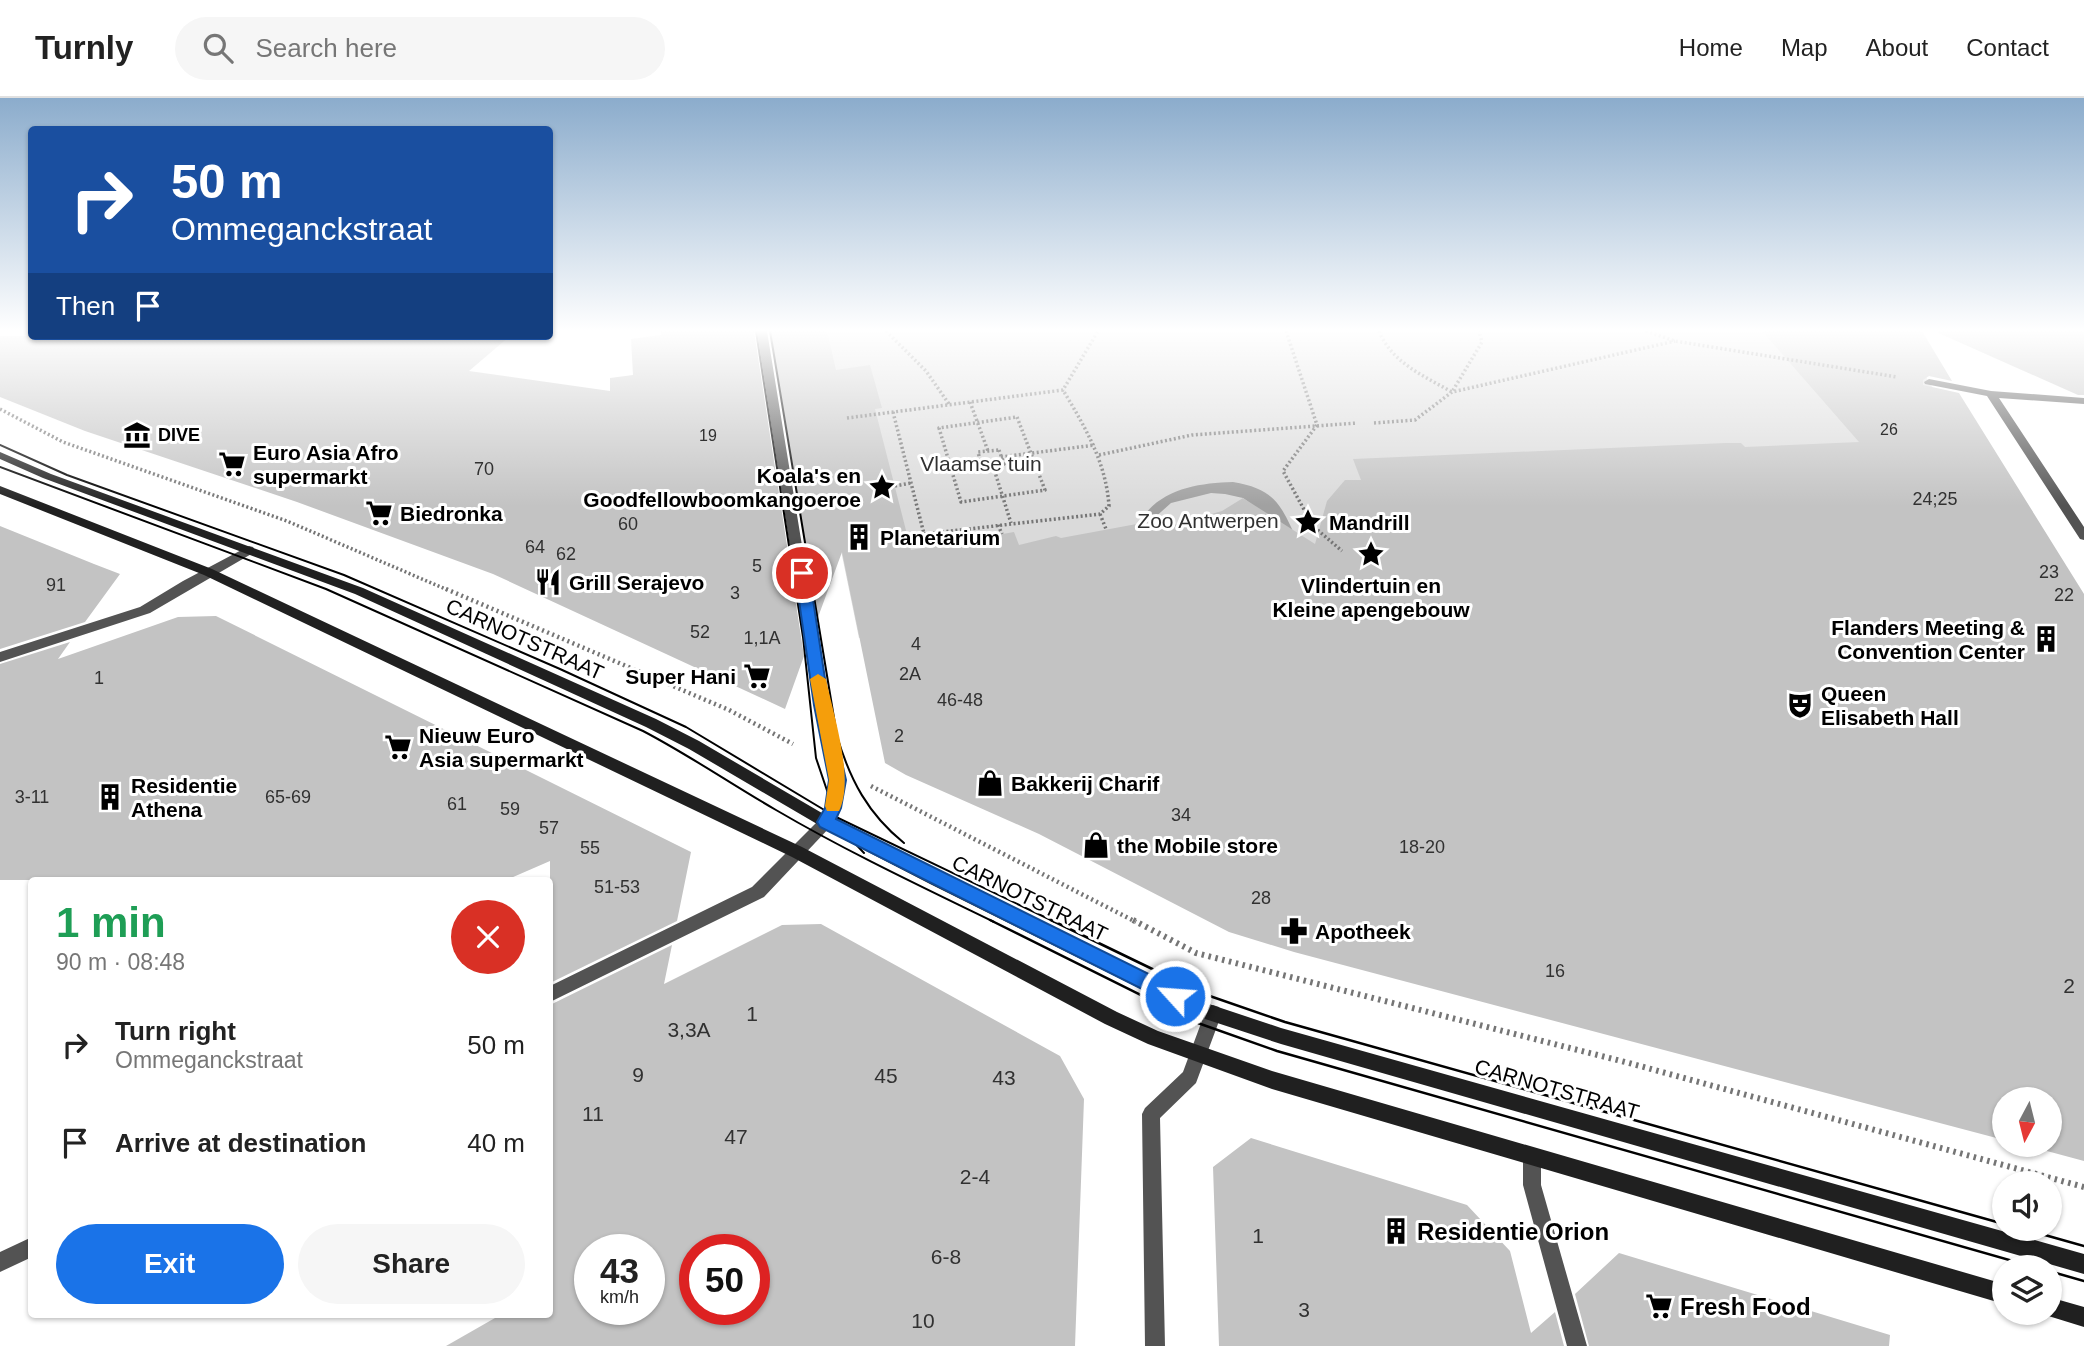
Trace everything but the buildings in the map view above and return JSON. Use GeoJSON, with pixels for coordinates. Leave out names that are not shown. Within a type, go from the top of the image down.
{"type":"FeatureCollection","features":[{"type":"Feature","properties":{"kind":"main road","name":"CARNOTSTRAAT"},"geometry":{"type":"LineString","coordinates":[[0,455],[359,592],[652,723],[826,822],[1046,933],[1213,1013],[1281,1036],[2084,1264]]}},
{"type":"Feature","properties":{"kind":"main road"},"geometry":{"type":"LineString","coordinates":[[0,490],[208,572],[797,852],[1111,1018],[1198,1054],[1272,1080],[1992,1291]]}},
{"type":"Feature","properties":{"kind":"main road"},"geometry":{"type":"LineString","coordinates":[[2062,1311],[2084,1317]]}},
{"type":"Feature","properties":{"kind":"street"},"geometry":{"type":"LineString","coordinates":[[553,993],[758,892],[826,822],[833,808],[838,780],[821,705],[771,389]]}},
{"type":"Feature","properties":{"kind":"street"},"geometry":{"type":"LineString","coordinates":[[1966,389],[1991,394],[2084,401]]}},
{"type":"Feature","properties":{"kind":"street"},"geometry":{"type":"LineString","coordinates":[[1991,394],[2083,534]]}},
{"type":"Feature","properties":{"kind":"street"},"geometry":{"type":"LineString","coordinates":[[0,657],[145,610],[249,550]]}},
{"type":"Feature","properties":{"kind":"street"},"geometry":{"type":"LineString","coordinates":[[1155,1346],[1151,1114],[1190,1077],[1213,1013]]}},
{"type":"Feature","properties":{"kind":"street"},"geometry":{"type":"LineString","coordinates":[[1532,1157],[1532,1185],[1577,1346]]}},
{"type":"Feature","properties":{"kind":"street"},"geometry":{"type":"LineString","coordinates":[[0,1262],[28,1249]]}},
{"type":"Feature","properties":{"kind":"path"},"geometry":{"type":"LineString","coordinates":[[939,389],[949,404]]}},
{"type":"Feature","properties":{"kind":"path"},"geometry":{"type":"LineString","coordinates":[[1305,389],[1317,425]]}},
{"type":"Feature","properties":{"kind":"path"},"geometry":{"type":"LineString","coordinates":[[1448,389],[1452,392],[1464,389]]}},
{"type":"Feature","properties":{"kind":"path"},"geometry":{"type":"LineString","coordinates":[[1374,422],[1415,420],[1454,389]]}},
{"type":"Feature","properties":{"kind":"path"},"geometry":{"type":"LineString","coordinates":[[847,418],[949,404],[1063,390],[1099,455],[1109,487],[1109,506],[1100,514],[924,534],[893,412]]}},
{"type":"Feature","properties":{"kind":"path"},"geometry":{"type":"LineString","coordinates":[[970,402],[988,451]]}},
{"type":"Feature","properties":{"kind":"path"},"geometry":{"type":"LineString","coordinates":[[0,410],[63,442],[287,521],[729,710],[1196,953],[1629,1063],[2084,1188]]}},
{"type":"Feature","properties":{"kind":"path"},"geometry":{"type":"LineString","coordinates":[[1017,417],[1031,453],[1045,490],[961,502],[939,428],[1017,417]]}},
{"type":"Feature","properties":{"kind":"path"},"geometry":{"type":"LineString","coordinates":[[1099,455],[1192,435],[1357,423]]}},
{"type":"Feature","properties":{"kind":"path"},"geometry":{"type":"LineString","coordinates":[[1317,425],[1283,471],[1312,528],[1324,541],[1342,551]]}},
{"type":"Feature","properties":{"kind":"path"},"geometry":{"type":"LineString","coordinates":[[1001,457],[1095,445]]}},
{"type":"Feature","properties":{"kind":"path"},"geometry":{"type":"LineString","coordinates":[[999,450],[1004,464],[982,468],[978,452],[988,451],[999,450]]}},
{"type":"Feature","properties":{"kind":"path"},"geometry":{"type":"LineString","coordinates":[[950,465],[980,461]]}},
{"type":"Feature","properties":{"kind":"path"},"geometry":{"type":"LineString","coordinates":[[993,466],[1011,523]]}},
{"type":"Feature","properties":{"kind":"path"},"geometry":{"type":"LineString","coordinates":[[895,486],[911,483]]}},
{"type":"Feature","properties":{"kind":"path"},"geometry":{"type":"LineString","coordinates":[[1100,514],[1106,529]]}},
{"type":"Feature","properties":{"kind":"path"},"geometry":{"type":"LineString","coordinates":[[998,525],[1002,534]]}},
{"type":"Feature","properties":{"kind":"green space"},"geometry":{"type":"Polygon","coordinates":[[[808,389],[1934,389],[1971,420],[995,615],[859,638],[808,389]]]}},
{"type":"Feature","properties":{"kind":"shaded area"},"geometry":{"type":"Polygon","coordinates":[[[1233,482],[1257,489],[1274,499],[1296,538],[1243,498],[1225,494],[1211,493],[1171,503],[1152,520],[1145,514],[1163,498],[1184,489],[1233,482]]]}},
{"type":"Feature","properties":{"kind":"tram line"},"geometry":{"type":"LineString","coordinates":[[765,389],[803,637],[816,758],[836,817]]}},
{"type":"Feature","properties":{"kind":"tram line"},"geometry":{"type":"LineString","coordinates":[[780,389],[837,736],[854,782],[870,808],[904,843]]}},
{"type":"Feature","properties":{"kind":"tram line"},"geometry":{"type":"LineString","coordinates":[[0,445],[67,475],[344,575],[560,669],[686,727],[836,817]]}},
{"type":"Feature","properties":{"kind":"tram line"},"geometry":{"type":"LineString","coordinates":[[0,467],[326,589],[643,731],[829,840],[994,922]]}},
{"type":"Feature","properties":{"kind":"tram line"},"geometry":{"type":"LineString","coordinates":[[836,817],[1055,922]]}},
{"type":"Feature","properties":{"kind":"tram line"},"geometry":{"type":"LineString","coordinates":[[836,817],[864,853]]}},
{"type":"Feature","properties":{"kind":"tram line"},"geometry":{"type":"LineString","coordinates":[[990,920],[1195,1022],[1277,1051],[1992,1255]]}},
{"type":"Feature","properties":{"kind":"tram line"},"geometry":{"type":"LineString","coordinates":[[1051,920],[1204,994],[1285,1022],[1992,1221]]}},
{"type":"Feature","properties":{"kind":"tram line"},"geometry":{"type":"LineString","coordinates":[[2062,1240],[2084,1246]]}},
{"type":"Feature","properties":{"kind":"tram line"},"geometry":{"type":"LineString","coordinates":[[2062,1275],[2084,1281]]}},
{"type":"Feature","properties":{"kind":"slow traffic"},"geometry":{"type":"LineString","coordinates":[[818,679],[821,705],[838,780],[833,806]]}},
{"type":"Feature","properties":{"kind":"place","name":"DIVE"},"geometry":{"type":"Point","coordinates":[137,435]}},
{"type":"Feature","properties":{"kind":"place","name":"Euro Asia Afro supermarkt"},"geometry":{"type":"Point","coordinates":[232,464]}},
{"type":"Feature","properties":{"kind":"place","name":"Koala's en Goodfellowboomkangoeroe"},"geometry":{"type":"Point","coordinates":[882,487]}},
{"type":"Feature","properties":{"kind":"place","name":"Biedronka"},"geometry":{"type":"Point","coordinates":[379,513]}},
{"type":"Feature","properties":{"kind":"place","name":"Mandrill"},"geometry":{"type":"Point","coordinates":[1308,522]}},
{"type":"Feature","properties":{"kind":"place","name":"Planetarium"},"geometry":{"type":"Point","coordinates":[859,537]}},
{"type":"Feature","properties":{"kind":"place","name":"Vlindertuin en Kleine apengebouw"},"geometry":{"type":"Point","coordinates":[1371,554]}},
{"type":"Feature","properties":{"kind":"place","name":"Grill Serajevo"},"geometry":{"type":"Point","coordinates":[548,582]}},
{"type":"Feature","properties":{"kind":"place","name":"Flanders Meeting & Convention Center"},"geometry":{"type":"Point","coordinates":[2046,639]}},
{"type":"Feature","properties":{"kind":"place","name":"Super Hani"},"geometry":{"type":"Point","coordinates":[757,676]}},
{"type":"Feature","properties":{"kind":"place","name":"Queen Elisabeth Hall"},"geometry":{"type":"Point","coordinates":[1800,705]}},
{"type":"Feature","properties":{"kind":"place","name":"Nieuw Euro Asia supermarkt"},"geometry":{"type":"Point","coordinates":[398,747]}},
{"type":"Feature","properties":{"kind":"place","name":"Bakkerij Charif"},"geometry":{"type":"Point","coordinates":[990,783]}},
{"type":"Feature","properties":{"kind":"place","name":"Residentie Athena"},"geometry":{"type":"Point","coordinates":[110,797]}},
{"type":"Feature","properties":{"kind":"place","name":"the Mobile store"},"geometry":{"type":"Point","coordinates":[1096,845]}},
{"type":"Feature","properties":{"kind":"place","name":"Apotheek"},"geometry":{"type":"Point","coordinates":[1294,931]}},
{"type":"Feature","properties":{"kind":"place","name":"Residentie Orion"},"geometry":{"type":"Point","coordinates":[1396,1231]}},
{"type":"Feature","properties":{"kind":"place","name":"Fresh Food"},"geometry":{"type":"Point","coordinates":[1659,1306]}},
{"type":"Feature","properties":{"kind":"route"},"geometry":{"type":"LineString","coordinates":[[802,573],[821,705],[838,780],[833,808],[826,822],[1175,996]]}},
{"type":"Feature","properties":{"kind":"park label","name":"Vlaamse tuin"},"geometry":{"type":"Point","coordinates":[981,463]}},
{"type":"Feature","properties":{"kind":"park label","name":"Zoo Antwerpen"},"geometry":{"type":"Point","coordinates":[1208,520]}}]}
